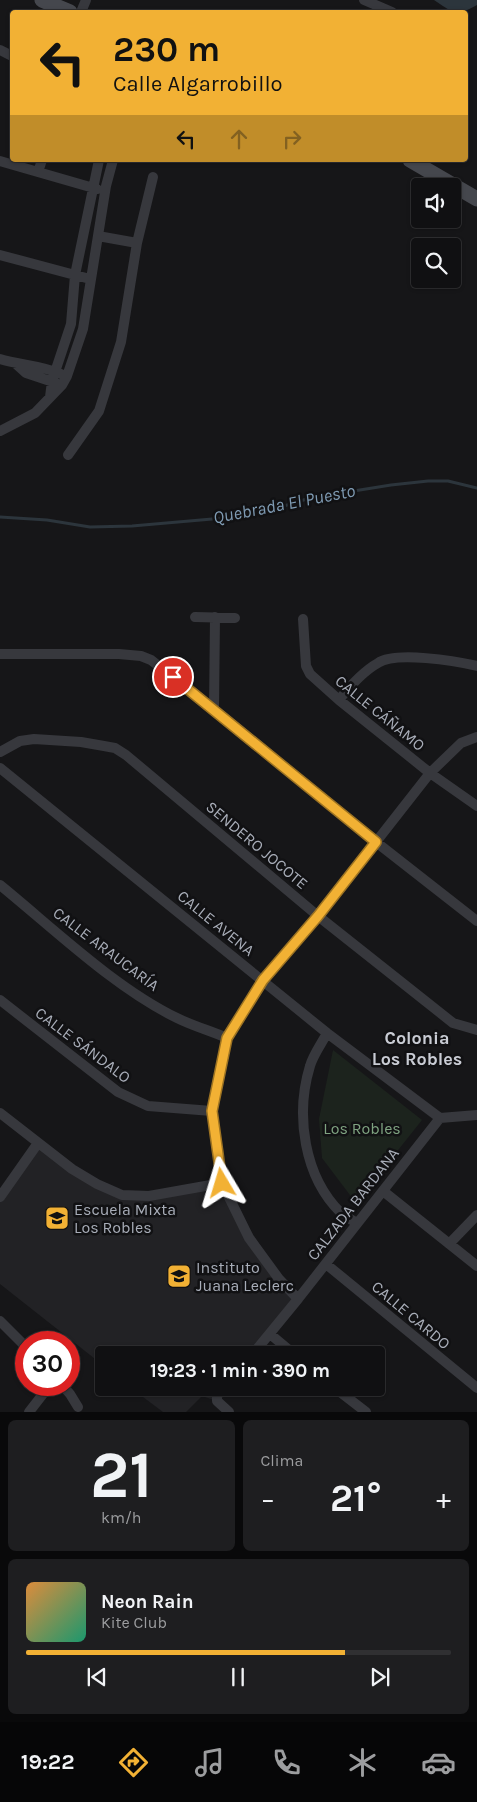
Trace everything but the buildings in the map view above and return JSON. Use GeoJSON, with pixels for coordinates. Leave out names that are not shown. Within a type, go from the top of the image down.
{"type":"FeatureCollection","features":[{"type":"Feature","properties":{"kind":"main road"},"geometry":{"type":"LineString","coordinates":[[42,0],[65,10]]}},
{"type":"Feature","properties":{"kind":"main road"},"geometry":{"type":"LineString","coordinates":[[414,162],[476,197]]}},
{"type":"Feature","properties":{"kind":"street"},"geometry":{"type":"LineString","coordinates":[[364,0],[387,10]]}},
{"type":"Feature","properties":{"kind":"street"},"geometry":{"type":"LineString","coordinates":[[0,161],[105,191]]}},
{"type":"Feature","properties":{"kind":"street"},"geometry":{"type":"LineString","coordinates":[[38,172],[41,162]]}},
{"type":"Feature","properties":{"kind":"street"},"geometry":{"type":"LineString","coordinates":[[59,379],[71,324],[75,276],[98,162]]}},
{"type":"Feature","properties":{"kind":"street"},"geometry":{"type":"LineString","coordinates":[[3,428],[35,413],[50,398],[83,329],[105,191],[112,162]]}},
{"type":"Feature","properties":{"kind":"street"},"geometry":{"type":"LineString","coordinates":[[68,455],[99,410],[120,342],[137,243],[154,177]]}},
{"type":"Feature","properties":{"kind":"street"},"geometry":{"type":"LineString","coordinates":[[98,236],[137,243]]}},
{"type":"Feature","properties":{"kind":"street"},"geometry":{"type":"LineString","coordinates":[[0,255],[90,279]]}},
{"type":"Feature","properties":{"kind":"street"},"geometry":{"type":"LineString","coordinates":[[0,359],[29,364],[59,379]]}},
{"type":"Feature","properties":{"kind":"street"},"geometry":{"type":"LineString","coordinates":[[195,617],[234,618]]}},
{"type":"Feature","properties":{"kind":"street"},"geometry":{"type":"LineString","coordinates":[[214,709],[215,618]]}},
{"type":"Feature","properties":{"kind":"street","name":"CALLE CÁÑAMO"},"geometry":{"type":"LineString","coordinates":[[303,619],[306,666],[310,674],[339,700],[430,773],[477,806]]}},
{"type":"Feature","properties":{"kind":"street"},"geometry":{"type":"LineString","coordinates":[[0,654],[119,654],[141,656],[151,660],[477,921]]}},
{"type":"Feature","properties":{"kind":"street"},"geometry":{"type":"LineString","coordinates":[[339,700],[355,681],[379,661],[396,657],[422,658],[477,666]]}},
{"type":"Feature","properties":{"kind":"street"},"geometry":{"type":"LineString","coordinates":[[298,1299],[279,1279],[249,1238],[222,1183],[212,1111],[227,1038],[263,980],[318,916],[430,773],[461,743],[477,737]]}},
{"type":"Feature","properties":{"kind":"street","name":"SENDERO JOCOTE"},"geometry":{"type":"LineString","coordinates":[[0,752],[20,741],[34,740],[81,742],[115,748],[318,916],[452,1023],[477,1030]]}},
{"type":"Feature","properties":{"kind":"street","name":"CALLE AVENA"},"geometry":{"type":"LineString","coordinates":[[0,768],[328,1033],[440,1118]]}},
{"type":"Feature","properties":{"kind":"street","name":"CALLE ARAUCARÍA"},"geometry":{"type":"LineString","coordinates":[[0,885],[96,964],[139,996],[178,1018],[227,1038]]}},
{"type":"Feature","properties":{"kind":"street","name":"CALLE SÁNDALO"},"geometry":{"type":"LineString","coordinates":[[0,1000],[118,1092],[148,1106],[212,1111]]}},
{"type":"Feature","properties":{"kind":"street"},"geometry":{"type":"LineString","coordinates":[[328,1033],[310,1064],[306,1080],[303,1098],[304,1131],[312,1165],[328,1198],[342,1214],[357,1224]]}},
{"type":"Feature","properties":{"kind":"street"},"geometry":{"type":"LineString","coordinates":[[0,1113],[89,1179],[122,1195],[149,1196],[222,1183]]}},
{"type":"Feature","properties":{"kind":"street"},"geometry":{"type":"LineString","coordinates":[[440,1118],[477,1114]]}},
{"type":"Feature","properties":{"kind":"street","name":"CALZADA BARDANA"},"geometry":{"type":"LineString","coordinates":[[260,1346],[440,1118]]}},
{"type":"Feature","properties":{"kind":"street"},"geometry":{"type":"LineString","coordinates":[[0,1197],[38,1143]]}},
{"type":"Feature","properties":{"kind":"street"},"geometry":{"type":"LineString","coordinates":[[384,1191],[477,1266]]}},
{"type":"Feature","properties":{"kind":"street"},"geometry":{"type":"LineString","coordinates":[[448,1244],[477,1214]]}},
{"type":"Feature","properties":{"kind":"street","name":"CALLE CARDO"},"geometry":{"type":"LineString","coordinates":[[326,1264],[477,1388]]}},
{"type":"Feature","properties":{"kind":"street"},"geometry":{"type":"LineString","coordinates":[[2,1328],[15,1339]]}},
{"type":"Feature","properties":{"kind":"street"},"geometry":{"type":"LineString","coordinates":[[270,1334],[284,1346]]}},
{"type":"Feature","properties":{"kind":"street"},"geometry":{"type":"LineString","coordinates":[[29,1412],[41,1396]]}},
{"type":"Feature","properties":{"kind":"street"},"geometry":{"type":"LineString","coordinates":[[71,1396],[78,1407]]}},
{"type":"Feature","properties":{"kind":"street"},"geometry":{"type":"LineString","coordinates":[[217,1396],[217,1400],[229,1412]]}},
{"type":"Feature","properties":{"kind":"street"},"geometry":{"type":"LineString","coordinates":[[346,1396],[366,1412]]}},
{"type":"Feature","properties":{"kind":"shaded area"},"geometry":{"type":"Polygon","coordinates":[[[434,0],[477,0],[477,5],[466,10],[446,8],[434,0]]]}},
{"type":"Feature","properties":{"kind":"shaded area","name":"Instituto Juana Leclerc"},"geometry":{"type":"Polygon","coordinates":[[[38,1143],[122,1195],[226,1184],[239,1212],[298,1299],[260,1346],[95,1346],[95,1359],[80,1347],[80,1331],[60,1331],[0,1284],[0,1197],[38,1143]]]}},
{"type":"Feature","properties":{"kind":"shaded area"},"geometry":{"type":"Polygon","coordinates":[[[142,1396],[202,1396],[186,1412],[163,1412],[142,1396]]]}},
{"type":"Feature","properties":{"kind":"shaded area"},"geometry":{"type":"Polygon","coordinates":[[[202,1396],[221,1396],[217,1401],[202,1396]]]}},
{"type":"Feature","properties":{"kind":"green space","name":"Los Robles"},"geometry":{"type":"Polygon","coordinates":[[[333,1050],[422,1120],[356,1203],[322,1158],[319,1119],[333,1050]]]}},
{"type":"Feature","properties":{"kind":"waterway","name":"Quebrada El Puesto"},"geometry":{"type":"LineString","coordinates":[[0,517],[47,520],[90,527],[132,526],[235,517],[271,510],[310,498],[391,485],[448,481],[477,488]]}},
{"type":"Feature","properties":{"kind":"place","name":"Escuela Mixta Los Robles"},"geometry":{"type":"Point","coordinates":[57,1218]}},
{"type":"Feature","properties":{"kind":"place","name":"Instituto Juana Leclerc"},"geometry":{"type":"Point","coordinates":[179,1276]}},
{"type":"Feature","properties":{"kind":"district","name":"Colonia Los Robles"},"geometry":{"type":"Point","coordinates":[417,1048]}},
{"type":"Feature","properties":{"kind":"route"},"geometry":{"type":"LineString","coordinates":[[173,677],[376,842],[318,916],[263,980],[227,1038],[212,1111],[222,1183]]}}]}
